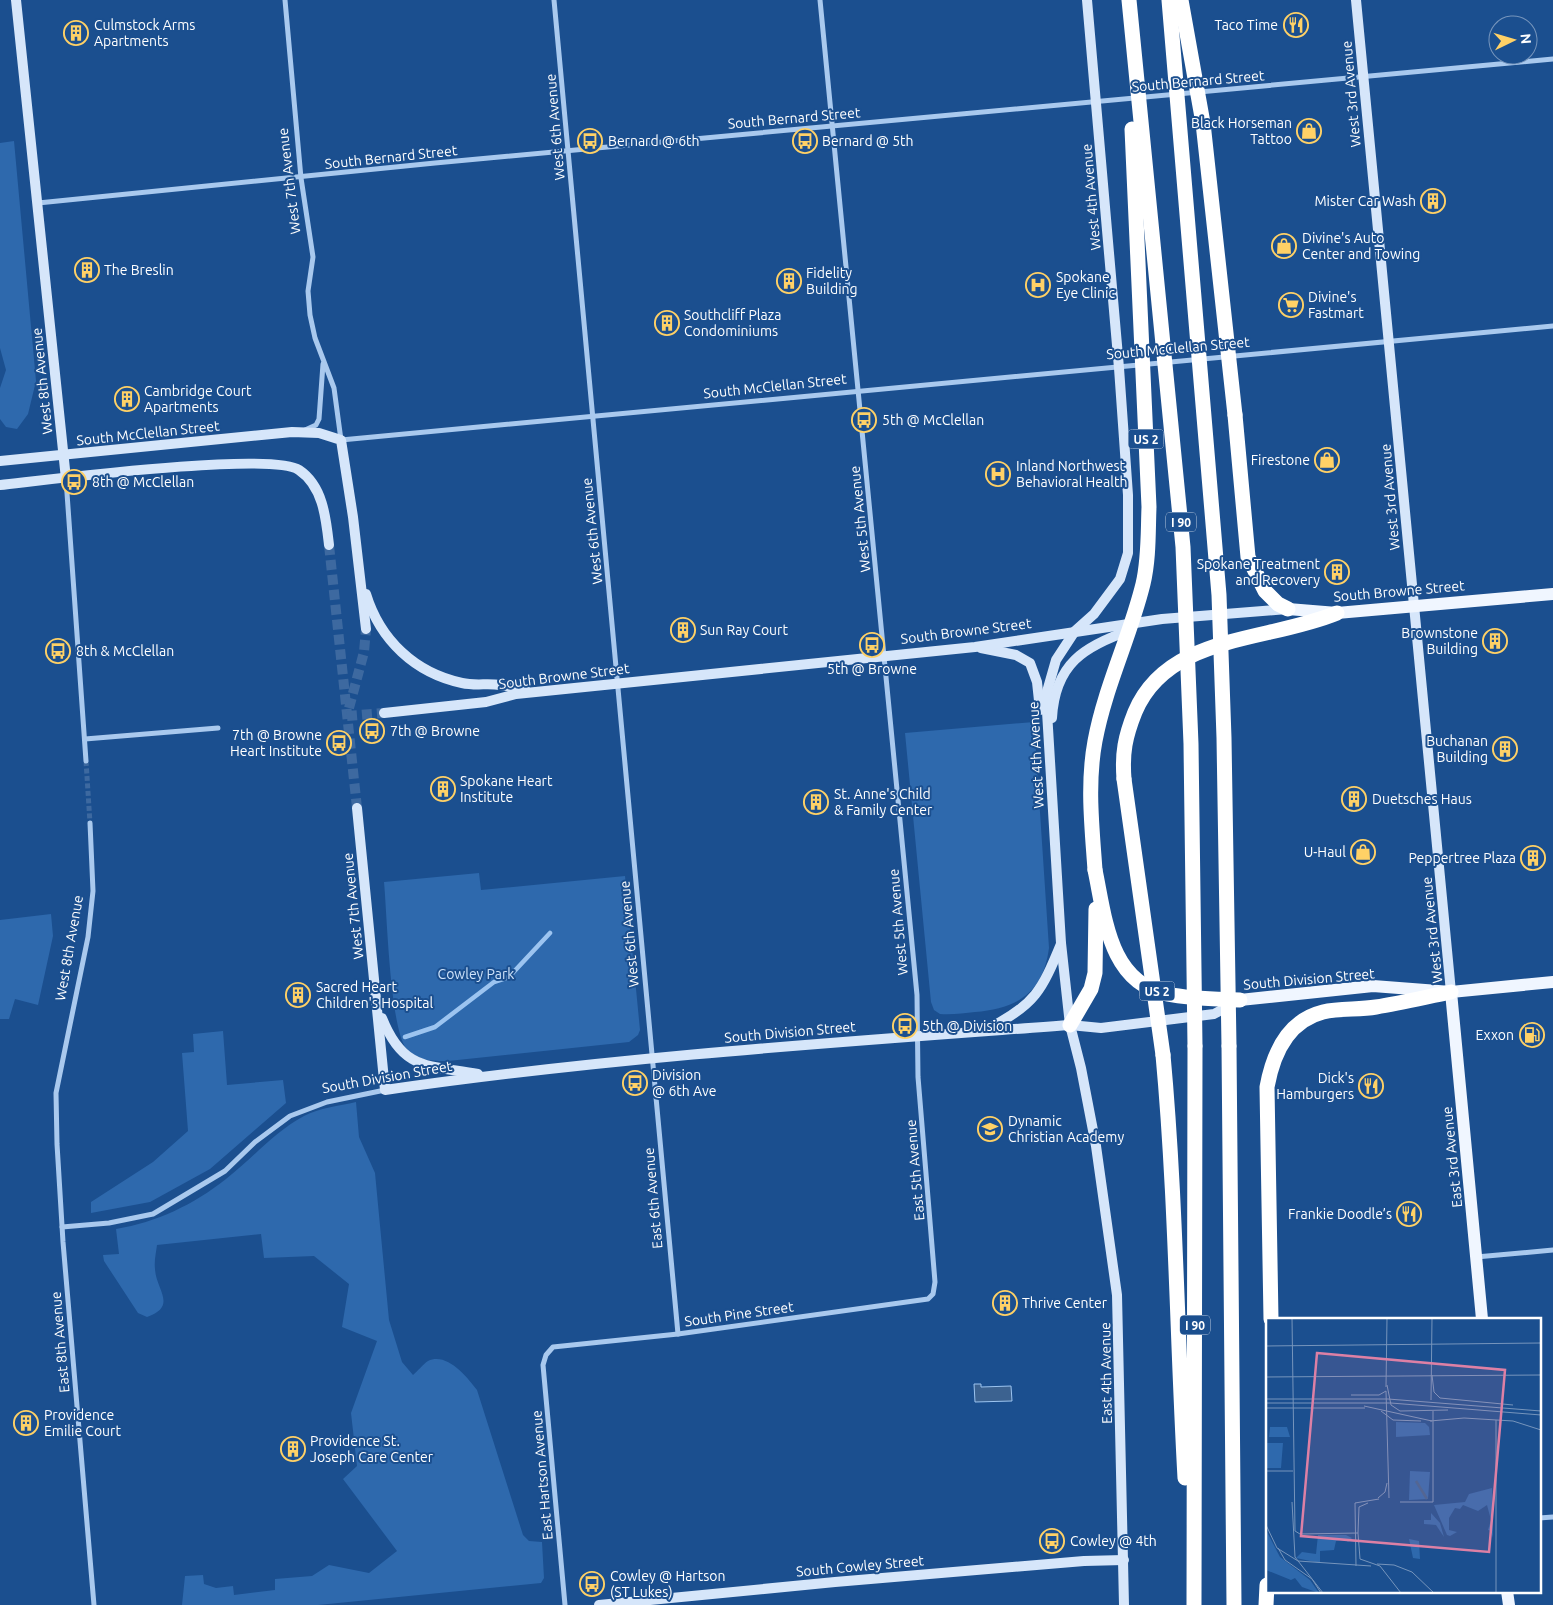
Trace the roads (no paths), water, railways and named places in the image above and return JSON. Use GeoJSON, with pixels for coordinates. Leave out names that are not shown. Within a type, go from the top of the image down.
{"type":"FeatureCollection","features":[{"type":"Feature","properties":{"kind":"highway","name":"US 2"},"geometry":{"type":"LineString","coordinates":[[1127,0],[1149,507],[1143,582],[1102,711],[1091,765],[1090,792],[1095,870],[1117,958],[1133,978],[1164,994],[1240,1000]]}},
{"type":"Feature","properties":{"kind":"highway","name":"I 90"},"geometry":{"type":"LineString","coordinates":[[1127,0],[1183,547],[1192,753],[1195,1046],[1193,1605]]}},
{"type":"Feature","properties":{"kind":"highway","name":"I 90"},"geometry":{"type":"LineString","coordinates":[[1170,0],[1219,594],[1224,738],[1229,1046],[1234,1605]]}},
{"type":"Feature","properties":{"kind":"highway"},"geometry":{"type":"LineString","coordinates":[[1181,0],[1203,122],[1235,416],[1248,557],[1265,590],[1278,604],[1288,609]]}},
{"type":"Feature","properties":{"kind":"highway"},"geometry":{"type":"LineString","coordinates":[[1193,1605],[1177,1341],[1171,1146],[1163,1055],[1124,779],[1123,744],[1140,700],[1154,680],[1174,663],[1215,646],[1311,624],[1336,613]]}},
{"type":"Feature","properties":{"kind":"highway"},"geometry":{"type":"LineString","coordinates":[[1070,1025],[1091,989],[1096,973],[1095,870]]}},
{"type":"Feature","properties":{"kind":"highway"},"geometry":{"type":"LineString","coordinates":[[1271,1318],[1267,1087],[1277,1051],[1290,1032],[1309,1017],[1323,1012],[1375,1007],[1452,992]]}},
{"type":"Feature","properties":{"kind":"highway"},"geometry":{"type":"LineString","coordinates":[[1266,1605],[1267,1592]]}},
{"type":"Feature","properties":{"kind":"main road","name":"South Browne Street"},"geometry":{"type":"LineString","coordinates":[[1288,609],[1336,613],[1553,594]]}},
{"type":"Feature","properties":{"kind":"main road","name":"South Division Street"},"geometry":{"type":"LineString","coordinates":[[1240,1000],[1373,986],[1452,992],[1553,982]]}},
{"type":"Feature","properties":{"kind":"main road","name":"East 3rd Avenue"},"geometry":{"type":"LineString","coordinates":[[1452,992],[1482,1318]]}},
{"type":"Feature","properties":{"kind":"main road"},"geometry":{"type":"LineString","coordinates":[[1508,1592],[1509,1605]]}},
{"type":"Feature","properties":{"kind":"street","name":"West 8th Avenue"},"geometry":{"type":"LineString","coordinates":[[16,0],[64,455],[86,761]]}},
{"type":"Feature","properties":{"kind":"street","name":"West 7th Avenue"},"geometry":{"type":"LineString","coordinates":[[285,0],[301,178],[313,257],[308,291],[310,314],[314,338],[334,388],[361,579],[366,629]]}},
{"type":"Feature","properties":{"kind":"street","name":"West 6th Avenue"},"geometry":{"type":"LineString","coordinates":[[554,0],[652,1060]]}},
{"type":"Feature","properties":{"kind":"street","name":"West 5th Avenue"},"geometry":{"type":"LineString","coordinates":[[820,0],[917,995],[917,1036]]}},
{"type":"Feature","properties":{"kind":"street","name":"West 4th Avenue"},"geometry":{"type":"LineString","coordinates":[[1070,1025],[1061,943],[1046,695],[1048,680],[1056,660],[1076,631],[1094,614],[1120,578],[1128,553],[1128,495],[1119,368],[1087,0]]}},
{"type":"Feature","properties":{"kind":"street","name":"West 3rd Avenue"},"geometry":{"type":"LineString","coordinates":[[1356,0],[1413,605],[1452,992]]}},
{"type":"Feature","properties":{"kind":"street","name":"South Bernard Street"},"geometry":{"type":"LineString","coordinates":[[38,203],[435,163],[1553,59]]}},
{"type":"Feature","properties":{"kind":"street","name":"South McClellan Street"},"geometry":{"type":"LineString","coordinates":[[0,462],[301,432],[319,433],[341,440],[592,418],[1553,326]]}},
{"type":"Feature","properties":{"kind":"street","name":"West 7th Avenue"},"geometry":{"type":"LineString","coordinates":[[301,432],[310,429],[319,419],[324,374],[322,356]]}},
{"type":"Feature","properties":{"kind":"street"},"geometry":{"type":"LineString","coordinates":[[0,485],[194,466],[289,465],[307,476],[320,496],[329,545]]}},
{"type":"Feature","properties":{"kind":"street","name":"West 7th Avenue"},"geometry":{"type":"LineString","coordinates":[[361,579],[368,601],[387,638],[420,666],[434,674],[463,684],[500,684],[535,692]]}},
{"type":"Feature","properties":{"kind":"street","name":"South Browne Street"},"geometry":{"type":"LineString","coordinates":[[384,713],[459,706],[535,692],[975,647],[1162,619],[1288,609]]}},
{"type":"Feature","properties":{"kind":"street"},"geometry":{"type":"LineString","coordinates":[[1048,740],[1057,689],[1064,674],[1079,656],[1101,640],[1162,619]]}},
{"type":"Feature","properties":{"kind":"street"},"geometry":{"type":"LineString","coordinates":[[975,647],[1016,655],[1030,664],[1037,682],[1041,725],[1048,740]]}},
{"type":"Feature","properties":{"kind":"street"},"geometry":{"type":"LineString","coordinates":[[85,739],[218,728]]}},
{"type":"Feature","properties":{"kind":"street","name":"West 7th Avenue"},"geometry":{"type":"LineString","coordinates":[[357,808],[384,1090]]}},
{"type":"Feature","properties":{"kind":"street","name":"West 8th Avenue"},"geometry":{"type":"LineString","coordinates":[[59,1076],[93,891],[90,823]]}},
{"type":"Feature","properties":{"kind":"street"},"geometry":{"type":"LineString","coordinates":[[984,1031],[1025,1007],[1041,990],[1061,943]]}},
{"type":"Feature","properties":{"kind":"street","name":"South Division Street"},"geometry":{"type":"LineString","coordinates":[[62,1227],[108,1223],[153,1214],[225,1171],[255,1142],[290,1116],[327,1102],[384,1090],[486,1076],[917,1036],[1070,1025],[1100,1028],[1214,1014],[1240,1000]]}},
{"type":"Feature","properties":{"kind":"street"},"geometry":{"type":"LineString","coordinates":[[377,1008],[390,1039],[400,1052],[410,1060],[430,1066],[486,1076]]}},
{"type":"Feature","properties":{"kind":"street","name":"East 4th Avenue"},"geometry":{"type":"LineString","coordinates":[[1070,1025],[1081,1068],[1096,1146],[1117,1295],[1124,1605]]}},
{"type":"Feature","properties":{"kind":"street","name":"East 5th Avenue"},"geometry":{"type":"LineString","coordinates":[[917,1036],[918,1077],[935,1263],[933,1294],[928,1299]]}},
{"type":"Feature","properties":{"kind":"street","name":"East 6th Avenue"},"geometry":{"type":"LineString","coordinates":[[652,1060],[678,1334]]}},
{"type":"Feature","properties":{"kind":"street","name":"East 8th Avenue"},"geometry":{"type":"LineString","coordinates":[[59,1076],[56,1093],[56,1144],[94,1605]]}},
{"type":"Feature","properties":{"kind":"street"},"geometry":{"type":"LineString","coordinates":[[1476,1257],[1553,1250]]}},
{"type":"Feature","properties":{"kind":"street","name":"South Pine Street"},"geometry":{"type":"LineString","coordinates":[[553,1347],[678,1334],[928,1299]]}},
{"type":"Feature","properties":{"kind":"street","name":"East Hartson Avenue"},"geometry":{"type":"LineString","coordinates":[[553,1347],[546,1355],[543,1365],[565,1605]]}},
{"type":"Feature","properties":{"kind":"street"},"geometry":{"type":"LineString","coordinates":[[1540,1518],[1553,1517]]}},
{"type":"Feature","properties":{"kind":"street","name":"South Cowley Street"},"geometry":{"type":"LineString","coordinates":[[599,1605],[840,1581],[1084,1560],[1124,1560]]}},
{"type":"Feature","properties":{"kind":"waterway"},"geometry":{"type":"LineString","coordinates":[[405,1037],[435,1027],[494,982],[509,977],[550,933]]}},
{"type":"Feature","properties":{"kind":"tunnel"},"geometry":{"type":"LineString","coordinates":[[329,545],[357,808]]}},
{"type":"Feature","properties":{"kind":"tunnel"},"geometry":{"type":"LineString","coordinates":[[349,708],[364,652],[366,629]]}},
{"type":"Feature","properties":{"kind":"tunnel"},"geometry":{"type":"LineString","coordinates":[[347,716],[384,713]]}},
{"type":"Feature","properties":{"kind":"tunnel"},"geometry":{"type":"LineString","coordinates":[[86,761],[90,823]]}},
{"type":"Feature","properties":{"kind":"place","name":"Taco Time"},"geometry":{"type":"Point","coordinates":[1296,25]}},
{"type":"Feature","properties":{"kind":"place","name":"Culmstock Arms Apartments"},"geometry":{"type":"Point","coordinates":[76,33]}},
{"type":"Feature","properties":{"kind":"place","name":"Black Horseman Tattoo"},"geometry":{"type":"Point","coordinates":[1309,131]}},
{"type":"Feature","properties":{"kind":"place","name":"Bernard @ 6th"},"geometry":{"type":"Point","coordinates":[590,141]}},
{"type":"Feature","properties":{"kind":"place","name":"Bernard @ 5th"},"geometry":{"type":"Point","coordinates":[805,141]}},
{"type":"Feature","properties":{"kind":"place","name":"Mister Car Wash"},"geometry":{"type":"Point","coordinates":[1433,201]}},
{"type":"Feature","properties":{"kind":"place","name":"Divine's Auto Center and Towing"},"geometry":{"type":"Point","coordinates":[1284,246]}},
{"type":"Feature","properties":{"kind":"place","name":"The Breslin"},"geometry":{"type":"Point","coordinates":[87,270]}},
{"type":"Feature","properties":{"kind":"place","name":"Fidelity Building"},"geometry":{"type":"Point","coordinates":[789,281]}},
{"type":"Feature","properties":{"kind":"place","name":"Spokane Eye Clinic"},"geometry":{"type":"Point","coordinates":[1038,285]}},
{"type":"Feature","properties":{"kind":"place","name":"Divine's Fastmart"},"geometry":{"type":"Point","coordinates":[1291,305]}},
{"type":"Feature","properties":{"kind":"place","name":"Southcliff Plaza Condominiums"},"geometry":{"type":"Point","coordinates":[667,323]}},
{"type":"Feature","properties":{"kind":"place","name":"Cambridge Court Apartments"},"geometry":{"type":"Point","coordinates":[127,399]}},
{"type":"Feature","properties":{"kind":"place","name":"5th @ McClellan"},"geometry":{"type":"Point","coordinates":[864,420]}},
{"type":"Feature","properties":{"kind":"place","name":"Firestone"},"geometry":{"type":"Point","coordinates":[1327,460]}},
{"type":"Feature","properties":{"kind":"place","name":"Inland Northwest Behavioral Health"},"geometry":{"type":"Point","coordinates":[998,474]}},
{"type":"Feature","properties":{"kind":"place","name":"8th @ McClellan"},"geometry":{"type":"Point","coordinates":[74,482]}},
{"type":"Feature","properties":{"kind":"place","name":"Spokane Treatment and Recovery"},"geometry":{"type":"Point","coordinates":[1337,572]}},
{"type":"Feature","properties":{"kind":"place","name":"Sun Ray Court"},"geometry":{"type":"Point","coordinates":[683,630]}},
{"type":"Feature","properties":{"kind":"place","name":"Brownstone Building"},"geometry":{"type":"Point","coordinates":[1495,641]}},
{"type":"Feature","properties":{"kind":"place","name":"5th @ Browne"},"geometry":{"type":"Point","coordinates":[872,645]}},
{"type":"Feature","properties":{"kind":"place","name":"8th & McClellan"},"geometry":{"type":"Point","coordinates":[58,651]}},
{"type":"Feature","properties":{"kind":"place","name":"7th @ Browne"},"geometry":{"type":"Point","coordinates":[372,731]}},
{"type":"Feature","properties":{"kind":"place","name":"7th @ Browne Heart Institute"},"geometry":{"type":"Point","coordinates":[339,743]}},
{"type":"Feature","properties":{"kind":"place","name":"Buchanan Building"},"geometry":{"type":"Point","coordinates":[1505,749]}},
{"type":"Feature","properties":{"kind":"place","name":"Spokane Heart Institute"},"geometry":{"type":"Point","coordinates":[443,789]}},
{"type":"Feature","properties":{"kind":"place","name":"Duetsches Haus"},"geometry":{"type":"Point","coordinates":[1354,799]}},
{"type":"Feature","properties":{"kind":"place","name":"St. Anne's Child & Family Center"},"geometry":{"type":"Point","coordinates":[816,802]}},
{"type":"Feature","properties":{"kind":"place","name":"U-Haul"},"geometry":{"type":"Point","coordinates":[1363,852]}},
{"type":"Feature","properties":{"kind":"place","name":"Peppertree Plaza"},"geometry":{"type":"Point","coordinates":[1533,858]}},
{"type":"Feature","properties":{"kind":"place","name":"Sacred Heart Children's Hospital"},"geometry":{"type":"Point","coordinates":[298,995]}},
{"type":"Feature","properties":{"kind":"place","name":"5th @ Division"},"geometry":{"type":"Point","coordinates":[905,1026]}},
{"type":"Feature","properties":{"kind":"place","name":"Exxon"},"geometry":{"type":"Point","coordinates":[1532,1035]}},
{"type":"Feature","properties":{"kind":"place","name":"Division @ 6th Ave"},"geometry":{"type":"Point","coordinates":[635,1083]}},
{"type":"Feature","properties":{"kind":"place","name":"Dick's Hamburgers"},"geometry":{"type":"Point","coordinates":[1371,1086]}},
{"type":"Feature","properties":{"kind":"place","name":"Dynamic Christian Academy"},"geometry":{"type":"Point","coordinates":[990,1129]}},
{"type":"Feature","properties":{"kind":"place","name":"Frankie Doodle’s"},"geometry":{"type":"Point","coordinates":[1409,1214]}},
{"type":"Feature","properties":{"kind":"place","name":"Thrive Center"},"geometry":{"type":"Point","coordinates":[1005,1303]}},
{"type":"Feature","properties":{"kind":"place","name":"Providence Emilie Court"},"geometry":{"type":"Point","coordinates":[26,1423]}},
{"type":"Feature","properties":{"kind":"place","name":"Providence St. Joseph Care Center"},"geometry":{"type":"Point","coordinates":[293,1449]}},
{"type":"Feature","properties":{"kind":"place","name":"Cowley @ 4th"},"geometry":{"type":"Point","coordinates":[1052,1541]}},
{"type":"Feature","properties":{"kind":"place","name":"Cowley @ Hartson (ST Lukes)"},"geometry":{"type":"Point","coordinates":[592,1584]}},
{"type":"Feature","properties":{"kind":"park label","name":"Cowley Park"},"geometry":{"type":"Point","coordinates":[476,974]}}]}
